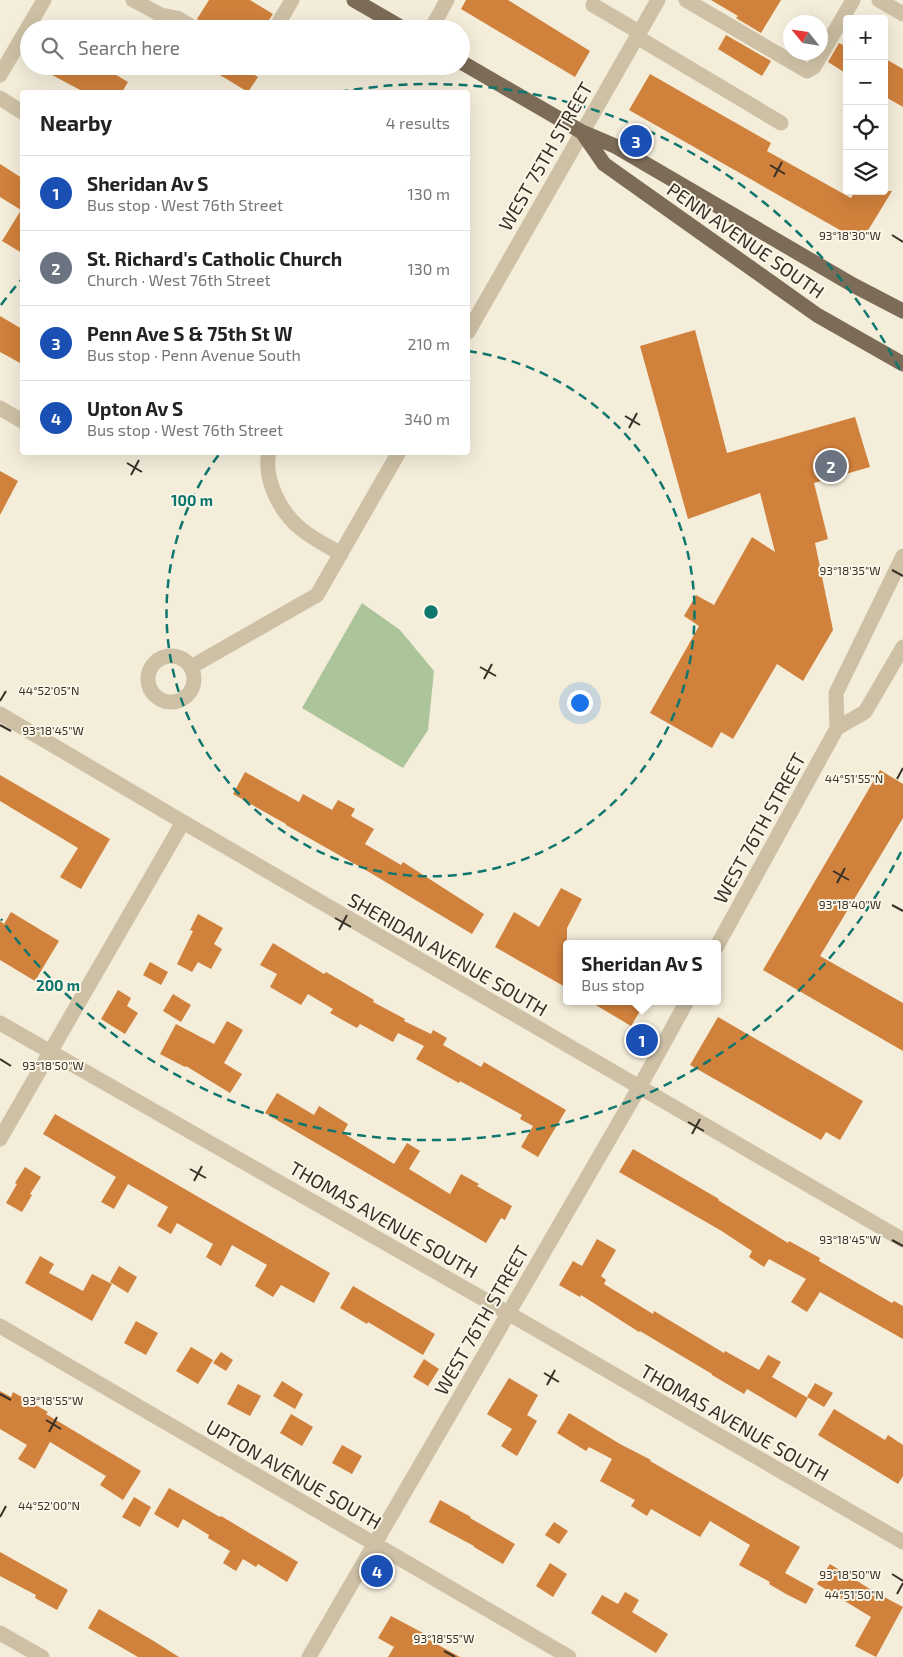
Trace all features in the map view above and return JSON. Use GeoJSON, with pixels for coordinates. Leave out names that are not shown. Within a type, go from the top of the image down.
{"type":"FeatureCollection","features":[{"type":"Feature","properties":{"kind":"main road"},"geometry":{"type":"LineString","coordinates":[[354,0],[388,20]]}},
{"type":"Feature","properties":{"kind":"main road","name":"PENN AVENUE SOUTH"},"geometry":{"type":"LineString","coordinates":[[470,67],[582,132],[615,146],[853,285],[903,311]]}},
{"type":"Feature","properties":{"kind":"main road","name":"PENN AVENUE SOUTH"},"geometry":{"type":"LineString","coordinates":[[582,132],[604,164],[817,315],[903,364]]}},
{"type":"Feature","properties":{"kind":"street"},"geometry":{"type":"LineString","coordinates":[[32,20],[44,0]]}},
{"type":"Feature","properties":{"kind":"street"},"geometry":{"type":"LineString","coordinates":[[133,0],[161,15],[180,20]]}},
{"type":"Feature","properties":{"kind":"street"},"geometry":{"type":"LineString","coordinates":[[280,20],[292,0]]}},
{"type":"Feature","properties":{"kind":"street"},"geometry":{"type":"LineString","coordinates":[[436,20],[447,0]]}},
{"type":"Feature","properties":{"kind":"street","name":"WEST 75TH STREET"},"geometry":{"type":"LineString","coordinates":[[470,328],[658,0]]}},
{"type":"Feature","properties":{"kind":"street"},"geometry":{"type":"LineString","coordinates":[[686,0],[807,70],[814,67],[853,0]]}},
{"type":"Feature","properties":{"kind":"street"},"geometry":{"type":"LineString","coordinates":[[878,0],[903,14]]}},
{"type":"Feature","properties":{"kind":"street"},"geometry":{"type":"LineString","coordinates":[[592,5],[781,123]]}},
{"type":"Feature","properties":{"kind":"street"},"geometry":{"type":"LineString","coordinates":[[0,75],[20,41]]}},
{"type":"Feature","properties":{"kind":"street"},"geometry":{"type":"LineString","coordinates":[[0,98],[20,111]]}},
{"type":"Feature","properties":{"kind":"street"},"geometry":{"type":"LineString","coordinates":[[0,408],[20,420]]}},
{"type":"Feature","properties":{"kind":"street"},"geometry":{"type":"LineString","coordinates":[[268,455],[267,460],[272,488],[275,496],[290,518],[310,536],[341,554]]}},
{"type":"Feature","properties":{"kind":"street"},"geometry":{"type":"LineString","coordinates":[[191,667],[316,595],[397,455]]}},
{"type":"Feature","properties":{"kind":"street"},"geometry":{"type":"LineString","coordinates":[[903,556],[836,693],[837,728],[865,712],[903,647]]}},
{"type":"Feature","properties":{"kind":"street","name":"SHERIDAN AVENUE SOUTH"},"geometry":{"type":"LineString","coordinates":[[0,714],[639,1088],[903,1240]]}},
{"type":"Feature","properties":{"kind":"street","name":"WEST 76TH STREET"},"geometry":{"type":"LineString","coordinates":[[720,940],[837,728]]}},
{"type":"Feature","properties":{"kind":"street"},"geometry":{"type":"LineString","coordinates":[[0,1138],[183,822]]}},
{"type":"Feature","properties":{"kind":"street","name":"WEST 76TH STREET"},"geometry":{"type":"LineString","coordinates":[[309,1657],[639,1088],[685,1005]]}},
{"type":"Feature","properties":{"kind":"street","name":"THOMAS AVENUE SOUTH"},"geometry":{"type":"LineString","coordinates":[[0,1022],[903,1542]]}},
{"type":"Feature","properties":{"kind":"street","name":"UPTON AVENUE SOUTH"},"geometry":{"type":"LineString","coordinates":[[0,1326],[569,1657]]}},
{"type":"Feature","properties":{"kind":"street"},"geometry":{"type":"LineString","coordinates":[[0,1633],[42,1657]]}},
{"type":"Feature","properties":{"kind":"green space"},"geometry":{"type":"Polygon","coordinates":[[[362,603],[400,630],[434,671],[428,730],[403,768],[302,708],[362,603]]]}},
{"type":"Feature","properties":{"kind":"building"},"geometry":{"type":"Polygon","coordinates":[[[209,0],[250,0],[273,14],[269,20],[197,19],[209,0]]]}},
{"type":"Feature","properties":{"kind":"building"},"geometry":{"type":"Polygon","coordinates":[[[466,0],[508,0],[590,51],[575,77],[461,9],[466,0]]]}},
{"type":"Feature","properties":{"kind":"building"},"geometry":{"type":"Polygon","coordinates":[[[711,0],[781,0],[761,33],[736,18],[738,16],[711,0]]]}},
{"type":"Feature","properties":{"kind":"building"},"geometry":{"type":"Polygon","coordinates":[[[726,35],[771,61],[762,76],[718,49],[726,35]]]}},
{"type":"Feature","properties":{"kind":"building"},"geometry":{"type":"Polygon","coordinates":[[[839,43],[843,45],[843,71],[828,62],[839,43]]]}},
{"type":"Feature","properties":{"kind":"building"},"geometry":{"type":"Polygon","coordinates":[[[888,60],[903,69],[903,107],[888,98],[888,60]]]}},
{"type":"Feature","properties":{"kind":"building"},"geometry":{"type":"Polygon","coordinates":[[[650,74],[771,143],[767,151],[843,195],[851,198],[853,195],[888,195],[888,191],[892,191],[861,242],[629,110],[650,74]]]}},
{"type":"Feature","properties":{"kind":"building"},"geometry":{"type":"Polygon","coordinates":[[[52,75],[116,75],[128,82],[123,90],[80,90],[52,75]]]}},
{"type":"Feature","properties":{"kind":"building"},"geometry":{"type":"Polygon","coordinates":[[[220,75],[255,75],[258,77],[249,90],[245,90],[220,75]]]}},
{"type":"Feature","properties":{"kind":"building"},"geometry":{"type":"Polygon","coordinates":[[[0,164],[20,177],[20,209],[0,197],[0,164]]]}},
{"type":"Feature","properties":{"kind":"building"},"geometry":{"type":"Polygon","coordinates":[[[20,212],[20,252],[2,241],[20,212]]]}},
{"type":"Feature","properties":{"kind":"building"},"geometry":{"type":"Polygon","coordinates":[[[0,316],[20,328],[20,363],[0,352],[0,316]]]}},
{"type":"Feature","properties":{"kind":"building"},"geometry":{"type":"Polygon","coordinates":[[[695,330],[727,453],[855,417],[870,467],[814,483],[828,539],[815,543],[833,630],[803,681],[777,664],[733,739],[721,732],[712,748],[650,713],[699,626],[684,616],[696,595],[714,605],[752,537],[775,552],[760,493],[688,519],[640,346],[695,330]]]}},
{"type":"Feature","properties":{"kind":"building"},"geometry":{"type":"Polygon","coordinates":[[[0,471],[18,481],[0,515],[0,471]]]}},
{"type":"Feature","properties":{"kind":"building"},"geometry":{"type":"Polygon","coordinates":[[[880,770],[903,784],[903,818],[820,956],[903,1003],[903,1051],[763,970],[880,770]]]}},
{"type":"Feature","properties":{"kind":"building"},"geometry":{"type":"Polygon","coordinates":[[[245,772],[299,802],[303,794],[332,810],[338,800],[355,809],[351,816],[374,829],[365,844],[401,865],[403,862],[484,914],[472,934],[233,794],[245,772]]]}},
{"type":"Feature","properties":{"kind":"building"},"geometry":{"type":"Polygon","coordinates":[[[0,775],[110,839],[81,889],[60,877],[78,848],[0,801],[0,775]]]}},
{"type":"Feature","properties":{"kind":"building"},"geometry":{"type":"Polygon","coordinates":[[[561,888],[582,899],[567,928],[567,940],[563,940],[563,986],[495,947],[514,912],[539,927],[561,888]]]}},
{"type":"Feature","properties":{"kind":"building"},"geometry":{"type":"Polygon","coordinates":[[[11,912],[59,941],[35,981],[0,960],[0,921],[4,924],[11,912]]]}},
{"type":"Feature","properties":{"kind":"building"},"geometry":{"type":"Polygon","coordinates":[[[198,914],[223,928],[214,944],[222,949],[211,969],[198,962],[192,972],[177,964],[193,931],[190,930],[198,914]]]}},
{"type":"Feature","properties":{"kind":"building"},"geometry":{"type":"Polygon","coordinates":[[[273,943],[324,974],[326,972],[374,1000],[373,1002],[405,1019],[404,1021],[431,1034],[433,1030],[447,1038],[443,1045],[481,1067],[484,1062],[566,1110],[538,1157],[521,1147],[533,1126],[520,1119],[522,1115],[416,1059],[424,1046],[398,1033],[393,1042],[360,1024],[357,1028],[330,1013],[333,1009],[308,994],[301,1005],[270,987],[277,974],[260,965],[273,943]]]}},
{"type":"Feature","properties":{"kind":"building"},"geometry":{"type":"Polygon","coordinates":[[[150,962],[168,972],[161,985],[143,975],[150,962]]]}},
{"type":"Feature","properties":{"kind":"building"},"geometry":{"type":"Polygon","coordinates":[[[118,990],[131,998],[127,1006],[138,1013],[125,1034],[101,1019],[118,990]]]}},
{"type":"Feature","properties":{"kind":"building"},"geometry":{"type":"Polygon","coordinates":[[[173,994],[191,1005],[181,1022],[163,1011],[173,994]]]}},
{"type":"Feature","properties":{"kind":"building"},"geometry":{"type":"Polygon","coordinates":[[[596,1005],[644,1005],[631,1026],[596,1005]]]}},
{"type":"Feature","properties":{"kind":"building"},"geometry":{"type":"Polygon","coordinates":[[[718,1017],[863,1101],[840,1140],[826,1132],[821,1140],[690,1065],[718,1017]]]}},
{"type":"Feature","properties":{"kind":"building"},"geometry":{"type":"Polygon","coordinates":[[[227,1021],[243,1030],[224,1063],[242,1074],[230,1093],[186,1066],[160,1054],[176,1024],[214,1044],[227,1021]]]}},
{"type":"Feature","properties":{"kind":"building"},"geometry":{"type":"Polygon","coordinates":[[[277,1093],[314,1115],[319,1106],[348,1124],[343,1133],[394,1164],[407,1143],[420,1151],[409,1169],[450,1194],[461,1174],[479,1184],[477,1186],[512,1206],[505,1220],[501,1218],[486,1243],[265,1113],[277,1093]]]}},
{"type":"Feature","properties":{"kind":"building"},"geometry":{"type":"Polygon","coordinates":[[[55,1114],[330,1273],[314,1303],[281,1285],[273,1297],[255,1286],[267,1265],[232,1245],[221,1266],[206,1257],[213,1244],[177,1223],[171,1234],[157,1226],[168,1207],[128,1184],[114,1209],[101,1202],[116,1177],[43,1134],[55,1114]]]}},
{"type":"Feature","properties":{"kind":"building"},"geometry":{"type":"Polygon","coordinates":[[[633,1149],[719,1199],[788,1243],[789,1241],[820,1258],[819,1261],[892,1303],[894,1301],[903,1306],[903,1339],[820,1292],[807,1312],[791,1302],[806,1279],[769,1259],[764,1267],[749,1257],[752,1251],[720,1230],[619,1172],[633,1149]]]}},
{"type":"Feature","properties":{"kind":"building"},"geometry":{"type":"Polygon","coordinates":[[[25,1167],[41,1177],[30,1194],[32,1195],[22,1212],[6,1203],[25,1167]]]}},
{"type":"Feature","properties":{"kind":"building"},"geometry":{"type":"Polygon","coordinates":[[[597,1239],[616,1250],[601,1276],[606,1280],[604,1284],[653,1314],[654,1311],[724,1353],[725,1351],[759,1370],[768,1355],[781,1362],[772,1377],[808,1398],[796,1418],[747,1389],[744,1394],[639,1332],[581,1295],[580,1297],[559,1285],[573,1261],[582,1266],[597,1239]]]}},
{"type":"Feature","properties":{"kind":"building"},"geometry":{"type":"Polygon","coordinates":[[[40,1256],[54,1264],[49,1273],[83,1291],[92,1274],[112,1284],[92,1321],[25,1283],[40,1256]]]}},
{"type":"Feature","properties":{"kind":"building"},"geometry":{"type":"Polygon","coordinates":[[[119,1266],[137,1277],[128,1293],[110,1282],[119,1266]]]}},
{"type":"Feature","properties":{"kind":"building"},"geometry":{"type":"Polygon","coordinates":[[[353,1286],[435,1334],[423,1355],[368,1322],[367,1324],[340,1308],[353,1286]]]}},
{"type":"Feature","properties":{"kind":"building"},"geometry":{"type":"Polygon","coordinates":[[[136,1321],[158,1333],[146,1355],[124,1343],[136,1321]]]}},
{"type":"Feature","properties":{"kind":"building"},"geometry":{"type":"Polygon","coordinates":[[[191,1347],[213,1360],[198,1384],[176,1371],[191,1347]]]}},
{"type":"Feature","properties":{"kind":"building"},"geometry":{"type":"Polygon","coordinates":[[[221,1352],[233,1360],[226,1371],[213,1363],[221,1352]]]}},
{"type":"Feature","properties":{"kind":"building"},"geometry":{"type":"Polygon","coordinates":[[[424,1359],[439,1369],[428,1386],[413,1377],[424,1359]]]}},
{"type":"Feature","properties":{"kind":"building"},"geometry":{"type":"Polygon","coordinates":[[[509,1378],[538,1395],[527,1415],[537,1421],[517,1456],[501,1446],[512,1429],[487,1414],[509,1378]]]}},
{"type":"Feature","properties":{"kind":"building"},"geometry":{"type":"Polygon","coordinates":[[[282,1381],[303,1394],[295,1409],[273,1396],[282,1381]]]}},
{"type":"Feature","properties":{"kind":"building"},"geometry":{"type":"Polygon","coordinates":[[[815,1383],[833,1393],[824,1407],[807,1397],[815,1383]]]}},
{"type":"Feature","properties":{"kind":"building"},"geometry":{"type":"Polygon","coordinates":[[[238,1384],[261,1396],[250,1416],[227,1404],[238,1384]]]}},
{"type":"Feature","properties":{"kind":"building"},"geometry":{"type":"Polygon","coordinates":[[[0,1391],[11,1397],[13,1392],[141,1471],[123,1500],[100,1485],[106,1476],[50,1442],[35,1469],[18,1459],[27,1445],[0,1429],[0,1391]]]}},
{"type":"Feature","properties":{"kind":"building"},"geometry":{"type":"Polygon","coordinates":[[[834,1409],[885,1440],[888,1435],[903,1445],[903,1476],[898,1484],[818,1435],[834,1409]]]}},
{"type":"Feature","properties":{"kind":"building"},"geometry":{"type":"Polygon","coordinates":[[[569,1413],[800,1547],[785,1573],[814,1589],[806,1604],[739,1565],[750,1545],[710,1521],[700,1537],[651,1509],[647,1516],[631,1506],[635,1500],[600,1481],[612,1459],[589,1447],[586,1451],[557,1433],[569,1413]]]}},
{"type":"Feature","properties":{"kind":"building"},"geometry":{"type":"Polygon","coordinates":[[[291,1414],[313,1427],[302,1446],[280,1433],[291,1414]]]}},
{"type":"Feature","properties":{"kind":"building"},"geometry":{"type":"Polygon","coordinates":[[[342,1445],[362,1456],[352,1474],[332,1463],[342,1445]]]}},
{"type":"Feature","properties":{"kind":"building"},"geometry":{"type":"Polygon","coordinates":[[[169,1488],[221,1516],[298,1562],[287,1582],[258,1564],[256,1567],[243,1559],[236,1571],[223,1563],[230,1551],[208,1538],[209,1535],[183,1519],[178,1528],[154,1514],[169,1488]]]}},
{"type":"Feature","properties":{"kind":"building"},"geometry":{"type":"Polygon","coordinates":[[[134,1497],[151,1507],[140,1527],[122,1517],[134,1497]]]}},
{"type":"Feature","properties":{"kind":"building"},"geometry":{"type":"Polygon","coordinates":[[[440,1500],[515,1544],[503,1564],[429,1522],[440,1500]]]}},
{"type":"Feature","properties":{"kind":"building"},"geometry":{"type":"Polygon","coordinates":[[[554,1522],[568,1531],[559,1544],[545,1535],[554,1522]]]}},
{"type":"Feature","properties":{"kind":"building"},"geometry":{"type":"Polygon","coordinates":[[[0,1552],[68,1590],[57,1610],[35,1598],[36,1595],[0,1576],[0,1552]]]}},
{"type":"Feature","properties":{"kind":"building"},"geometry":{"type":"Polygon","coordinates":[[[550,1563],[567,1574],[553,1597],[536,1586],[550,1563]]]}},
{"type":"Feature","properties":{"kind":"building"},"geometry":{"type":"Polygon","coordinates":[[[830,1564],[903,1607],[876,1657],[855,1646],[871,1617],[817,1584],[830,1564]]]}},
{"type":"Feature","properties":{"kind":"building"},"geometry":{"type":"Polygon","coordinates":[[[625,1592],[639,1600],[632,1612],[668,1634],[656,1653],[591,1613],[602,1595],[618,1604],[625,1592]]]}},
{"type":"Feature","properties":{"kind":"building"},"geometry":{"type":"Polygon","coordinates":[[[99,1609],[179,1657],[138,1657],[88,1628],[99,1609]]]}},
{"type":"Feature","properties":{"kind":"building"},"geometry":{"type":"Polygon","coordinates":[[[391,1616],[423,1633],[422,1636],[460,1657],[388,1657],[394,1647],[378,1638],[391,1616]]]}},
{"type":"Feature","properties":{"kind":"place","name":"Penn Ave S & 75th St W"},"geometry":{"type":"Point","coordinates":[636,141]}},
{"type":"Feature","properties":{"kind":"place","name":"St. Richard's Catholic Church"},"geometry":{"type":"Point","coordinates":[831,466]}},
{"type":"Feature","properties":{"kind":"place","name":"Sheridan Av S"},"geometry":{"type":"Point","coordinates":[642,1040]}},
{"type":"Feature","properties":{"kind":"place","name":"Upton Av S"},"geometry":{"type":"Point","coordinates":[377,1571]}}]}
